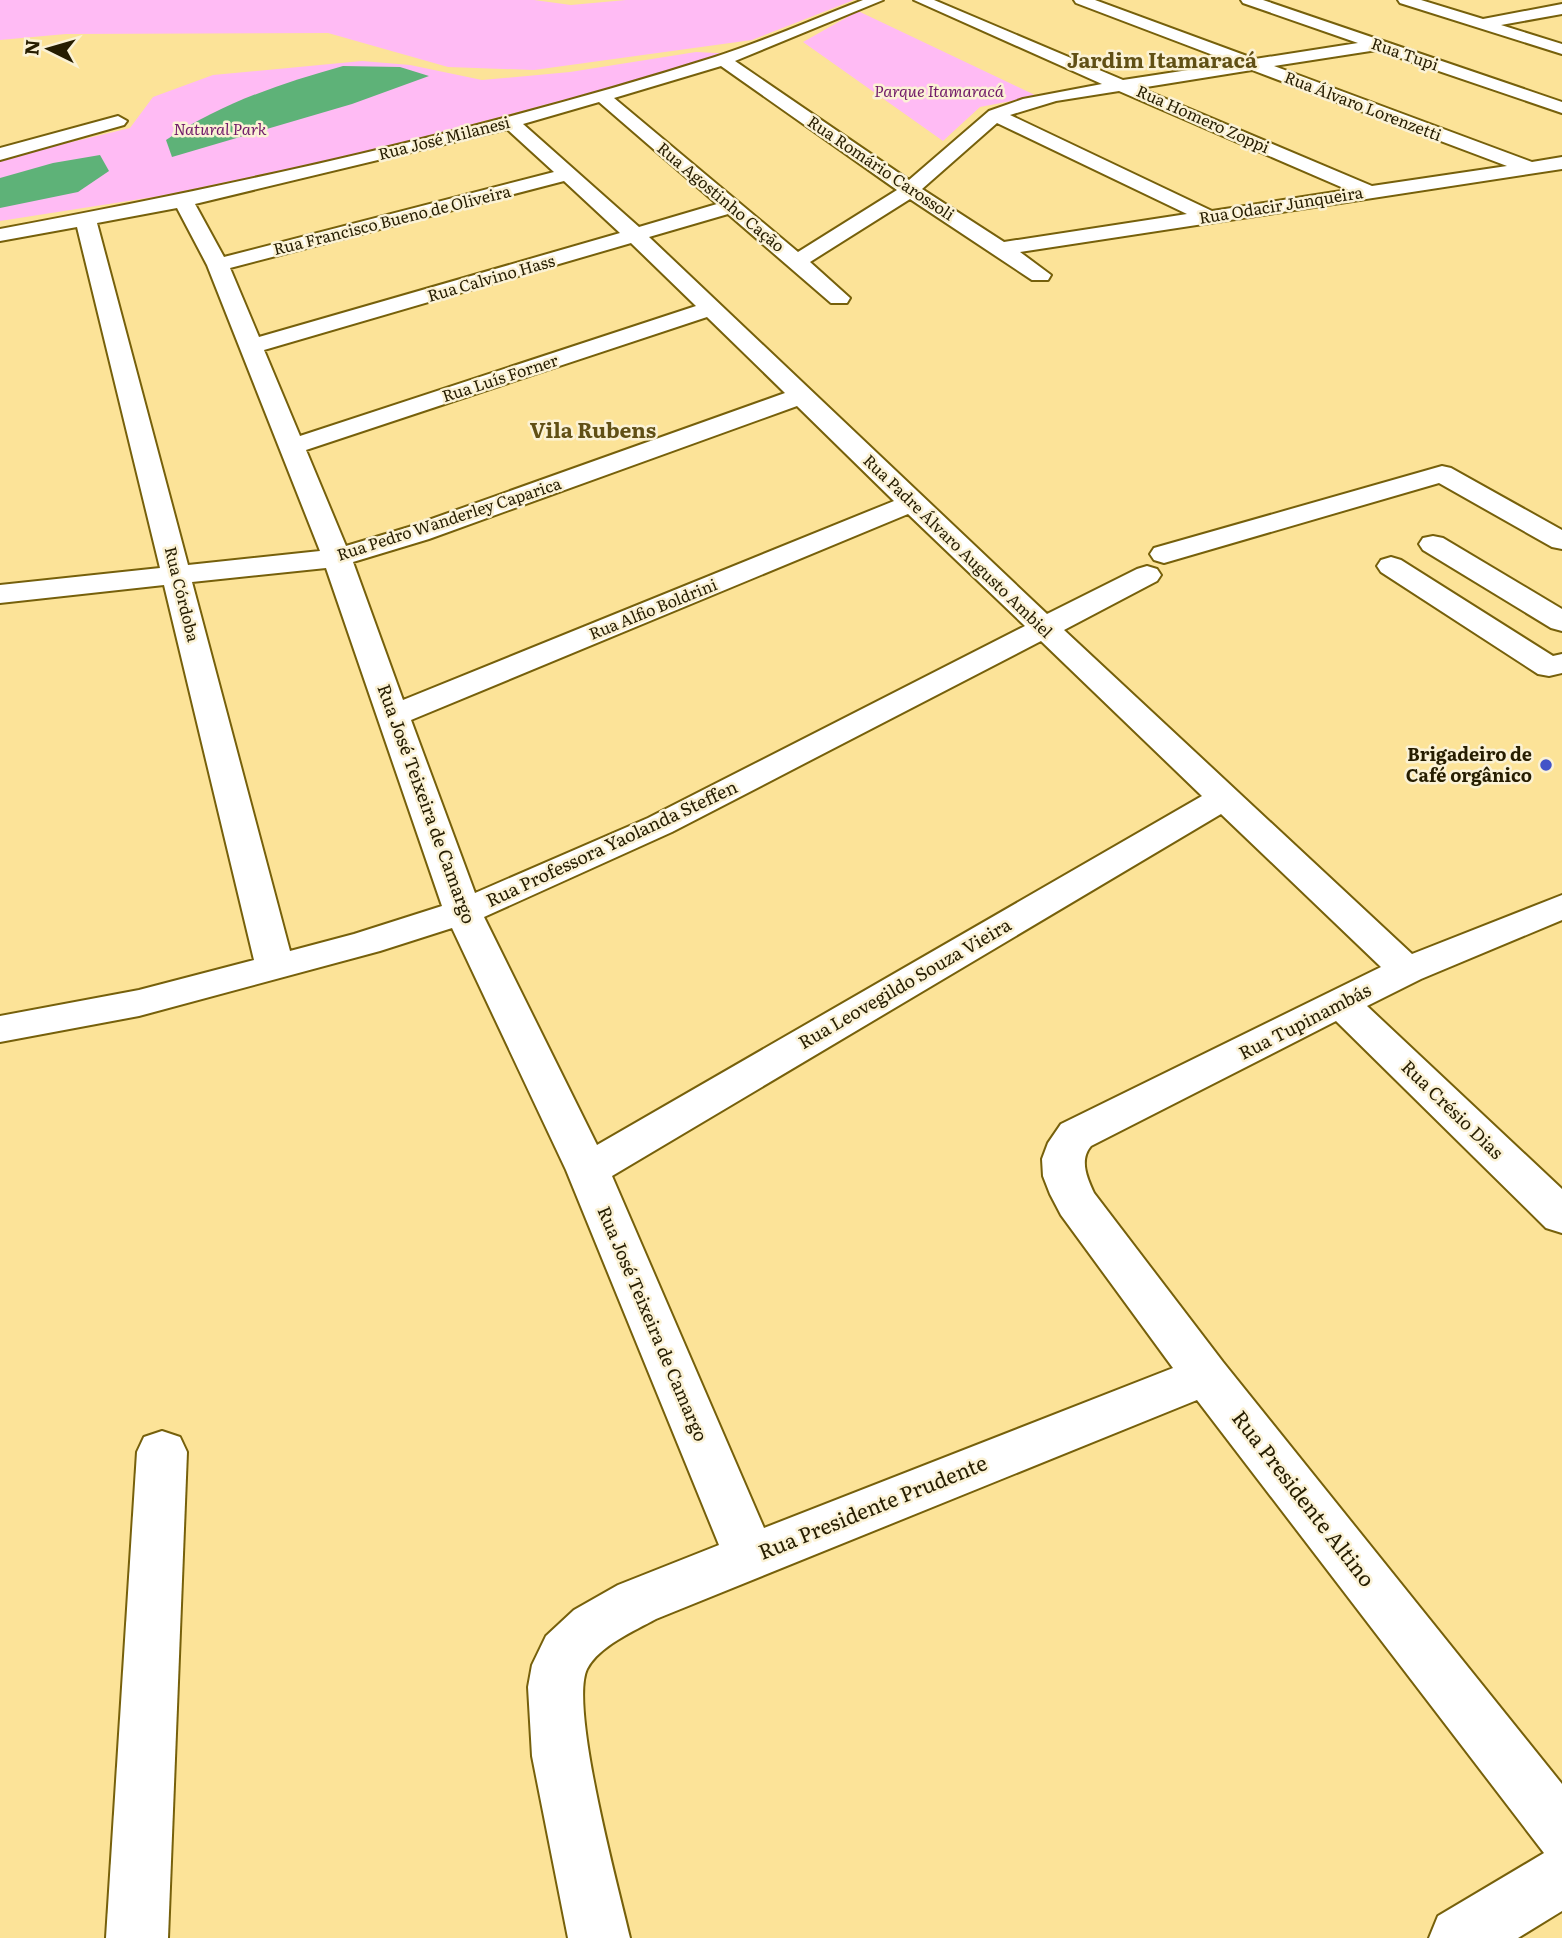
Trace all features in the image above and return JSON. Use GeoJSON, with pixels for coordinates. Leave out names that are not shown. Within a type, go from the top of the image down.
{"type":"FeatureCollection","features":[{"type":"Feature","properties":{"kind":"street","name":"Rua José Milanesi"},"geometry":{"type":"LineString","coordinates":[[0,235],[183,201],[510,122],[723,60],[876,0]]}},
{"type":"Feature","properties":{"kind":"street","name":"Rua Homero Zoppi"},"geometry":{"type":"LineString","coordinates":[[921,0],[1369,192]]}},
{"type":"Feature","properties":{"kind":"street","name":"Rua Álvaro Lorenzetti"},"geometry":{"type":"LineString","coordinates":[[1081,0],[1528,167]]}},
{"type":"Feature","properties":{"kind":"street","name":"Rua Tupi"},"geometry":{"type":"LineString","coordinates":[[1248,0],[1562,108]]}},
{"type":"Feature","properties":{"kind":"street"},"geometry":{"type":"LineString","coordinates":[[1403,1],[1562,49]]}},
{"type":"Feature","properties":{"kind":"street"},"geometry":{"type":"LineString","coordinates":[[1481,24],[1562,9]]}},
{"type":"Feature","properties":{"kind":"street"},"geometry":{"type":"LineString","coordinates":[[798,261],[910,190],[995,115],[1023,104],[1124,85],[1377,45]]}},
{"type":"Feature","properties":{"kind":"street","name":"Rua Romário Carossoli"},"geometry":{"type":"LineString","coordinates":[[723,60],[910,190],[1040,275]]}},
{"type":"Feature","properties":{"kind":"street","name":"Rua Agostinho Cação"},"geometry":{"type":"LineString","coordinates":[[602,96],[839,298]]}},
{"type":"Feature","properties":{"kind":"street"},"geometry":{"type":"LineString","coordinates":[[995,115],[1207,216]]}},
{"type":"Feature","properties":{"kind":"street"},"geometry":{"type":"LineString","coordinates":[[0,154],[118,121]]}},
{"type":"Feature","properties":{"kind":"street","name":"Rua Padre Álvaro Augusto Ambiel"},"geometry":{"type":"LineString","coordinates":[[510,122],[635,235],[912,503],[1407,970]]}},
{"type":"Feature","properties":{"kind":"street"},"geometry":{"type":"LineString","coordinates":[[975,130],[1023,129]]}},
{"type":"Feature","properties":{"kind":"street","name":"Rua Odacir Junqueira"},"geometry":{"type":"LineString","coordinates":[[1000,249],[1562,163]]}},
{"type":"Feature","properties":{"kind":"street","name":"Rua Francisco Bueno de Oliveira"},"geometry":{"type":"LineString","coordinates":[[218,265],[566,175]]}},
{"type":"Feature","properties":{"kind":"street","name":"Rua José Teixeira de Camargo"},"geometry":{"type":"LineString","coordinates":[[183,201],[218,265],[337,558],[463,912],[588,1170],[750,1556]]}},
{"type":"Feature","properties":{"kind":"street","name":"Rua Calvino Hass"},"geometry":{"type":"LineString","coordinates":[[251,347],[730,207]]}},
{"type":"Feature","properties":{"kind":"street","name":"Rua Córdoba"},"geometry":{"type":"LineString","coordinates":[[86,220],[275,968]]}},
{"type":"Feature","properties":{"kind":"street","name":"Rua Luís Forner"},"geometry":{"type":"LineString","coordinates":[[291,447],[709,309]]}},
{"type":"Feature","properties":{"kind":"street","name":"Rua Pedro Wanderley Caparica"},"geometry":{"type":"LineString","coordinates":[[0,594],[337,558],[419,533],[801,396]]}},
{"type":"Feature","properties":{"kind":"street","name":"Rua Professora Yaolanda Steffen"},"geometry":{"type":"LineString","coordinates":[[0,1029],[139,1003],[275,968],[463,912],[660,825],[1045,628],[1155,564],[1442,474],[1562,541]]}},
{"type":"Feature","properties":{"kind":"street","name":"Rua Alfio Boldrini"},"geometry":{"type":"LineString","coordinates":[[394,715],[912,503]]}},
{"type":"Feature","properties":{"kind":"street"},"geometry":{"type":"LineString","coordinates":[[1433,544],[1562,622]]}},
{"type":"Feature","properties":{"kind":"street"},"geometry":{"type":"LineString","coordinates":[[1391,566],[1549,667],[1562,663]]}},
{"type":"Feature","properties":{"kind":"street","name":"Rua Leovegildo Souza Vieira"},"geometry":{"type":"LineString","coordinates":[[588,1170],[1223,798]]}},
{"type":"Feature","properties":{"kind":"street","name":"Rua Tupinambás"},"geometry":{"type":"LineString","coordinates":[[1062,1157],[1067,1143],[1076,1135],[1407,970],[1562,906]]}},
{"type":"Feature","properties":{"kind":"street","name":"Rua Crésio Dias"},"geometry":{"type":"LineString","coordinates":[[1342,1004],[1562,1216]]}},
{"type":"Feature","properties":{"kind":"street","name":"Rua Presidente Altino"},"geometry":{"type":"LineString","coordinates":[[1062,1157],[1067,1185],[1077,1203],[1206,1376],[1562,1831]]}},
{"type":"Feature","properties":{"kind":"street","name":"Rua Presidente Prudente"},"geometry":{"type":"LineString","coordinates":[[599,1938],[559,1743],[555,1711],[558,1668],[578,1641],[599,1623],[637,1602],[1206,1376]]}},
{"type":"Feature","properties":{"kind":"street"},"geometry":{"type":"LineString","coordinates":[[137,1938],[162,1452]]}},
{"type":"Feature","properties":{"kind":"street"},"geometry":{"type":"LineString","coordinates":[[1460,1938],[1562,1876]]}},
{"type":"Feature","properties":{"kind":"green space"},"geometry":{"type":"Polygon","coordinates":[[[0,0],[534,0],[571,5],[626,0],[854,0],[752,40],[534,70],[448,67],[328,33],[66,34],[0,40],[0,0]]]}},
{"type":"Feature","properties":{"kind":"green space","name":"Parque Itamaracá"},"geometry":{"type":"Polygon","coordinates":[[[858,11],[1037,96],[980,107],[943,141],[803,42],[858,11]]]}},
{"type":"Feature","properties":{"kind":"green space","name":"Natural Park"},"geometry":{"type":"Polygon","coordinates":[[[696,52],[736,54],[368,152],[160,196],[0,221],[0,159],[130,128],[153,97],[213,75],[362,61],[410,65],[482,80],[570,72],[696,52]]]}},
{"type":"Feature","properties":{"kind":"shaded area"},"geometry":{"type":"Polygon","coordinates":[[[343,66],[400,67],[429,76],[352,104],[172,157],[166,140],[208,115],[296,80],[343,66]]]}},
{"type":"Feature","properties":{"kind":"shaded area"},"geometry":{"type":"Polygon","coordinates":[[[100,155],[109,171],[78,192],[0,208],[0,178],[53,163],[100,155]]]}},
{"type":"Feature","properties":{"kind":"place","name":"Brigadeiro de Café orgânico"},"geometry":{"type":"Point","coordinates":[1546,765]}},
{"type":"Feature","properties":{"kind":"district","name":"Jardim Itamaracá"},"geometry":{"type":"Point","coordinates":[1162,61]}},
{"type":"Feature","properties":{"kind":"district","name":"Vila Rubens"},"geometry":{"type":"Point","coordinates":[593,431]}}]}
